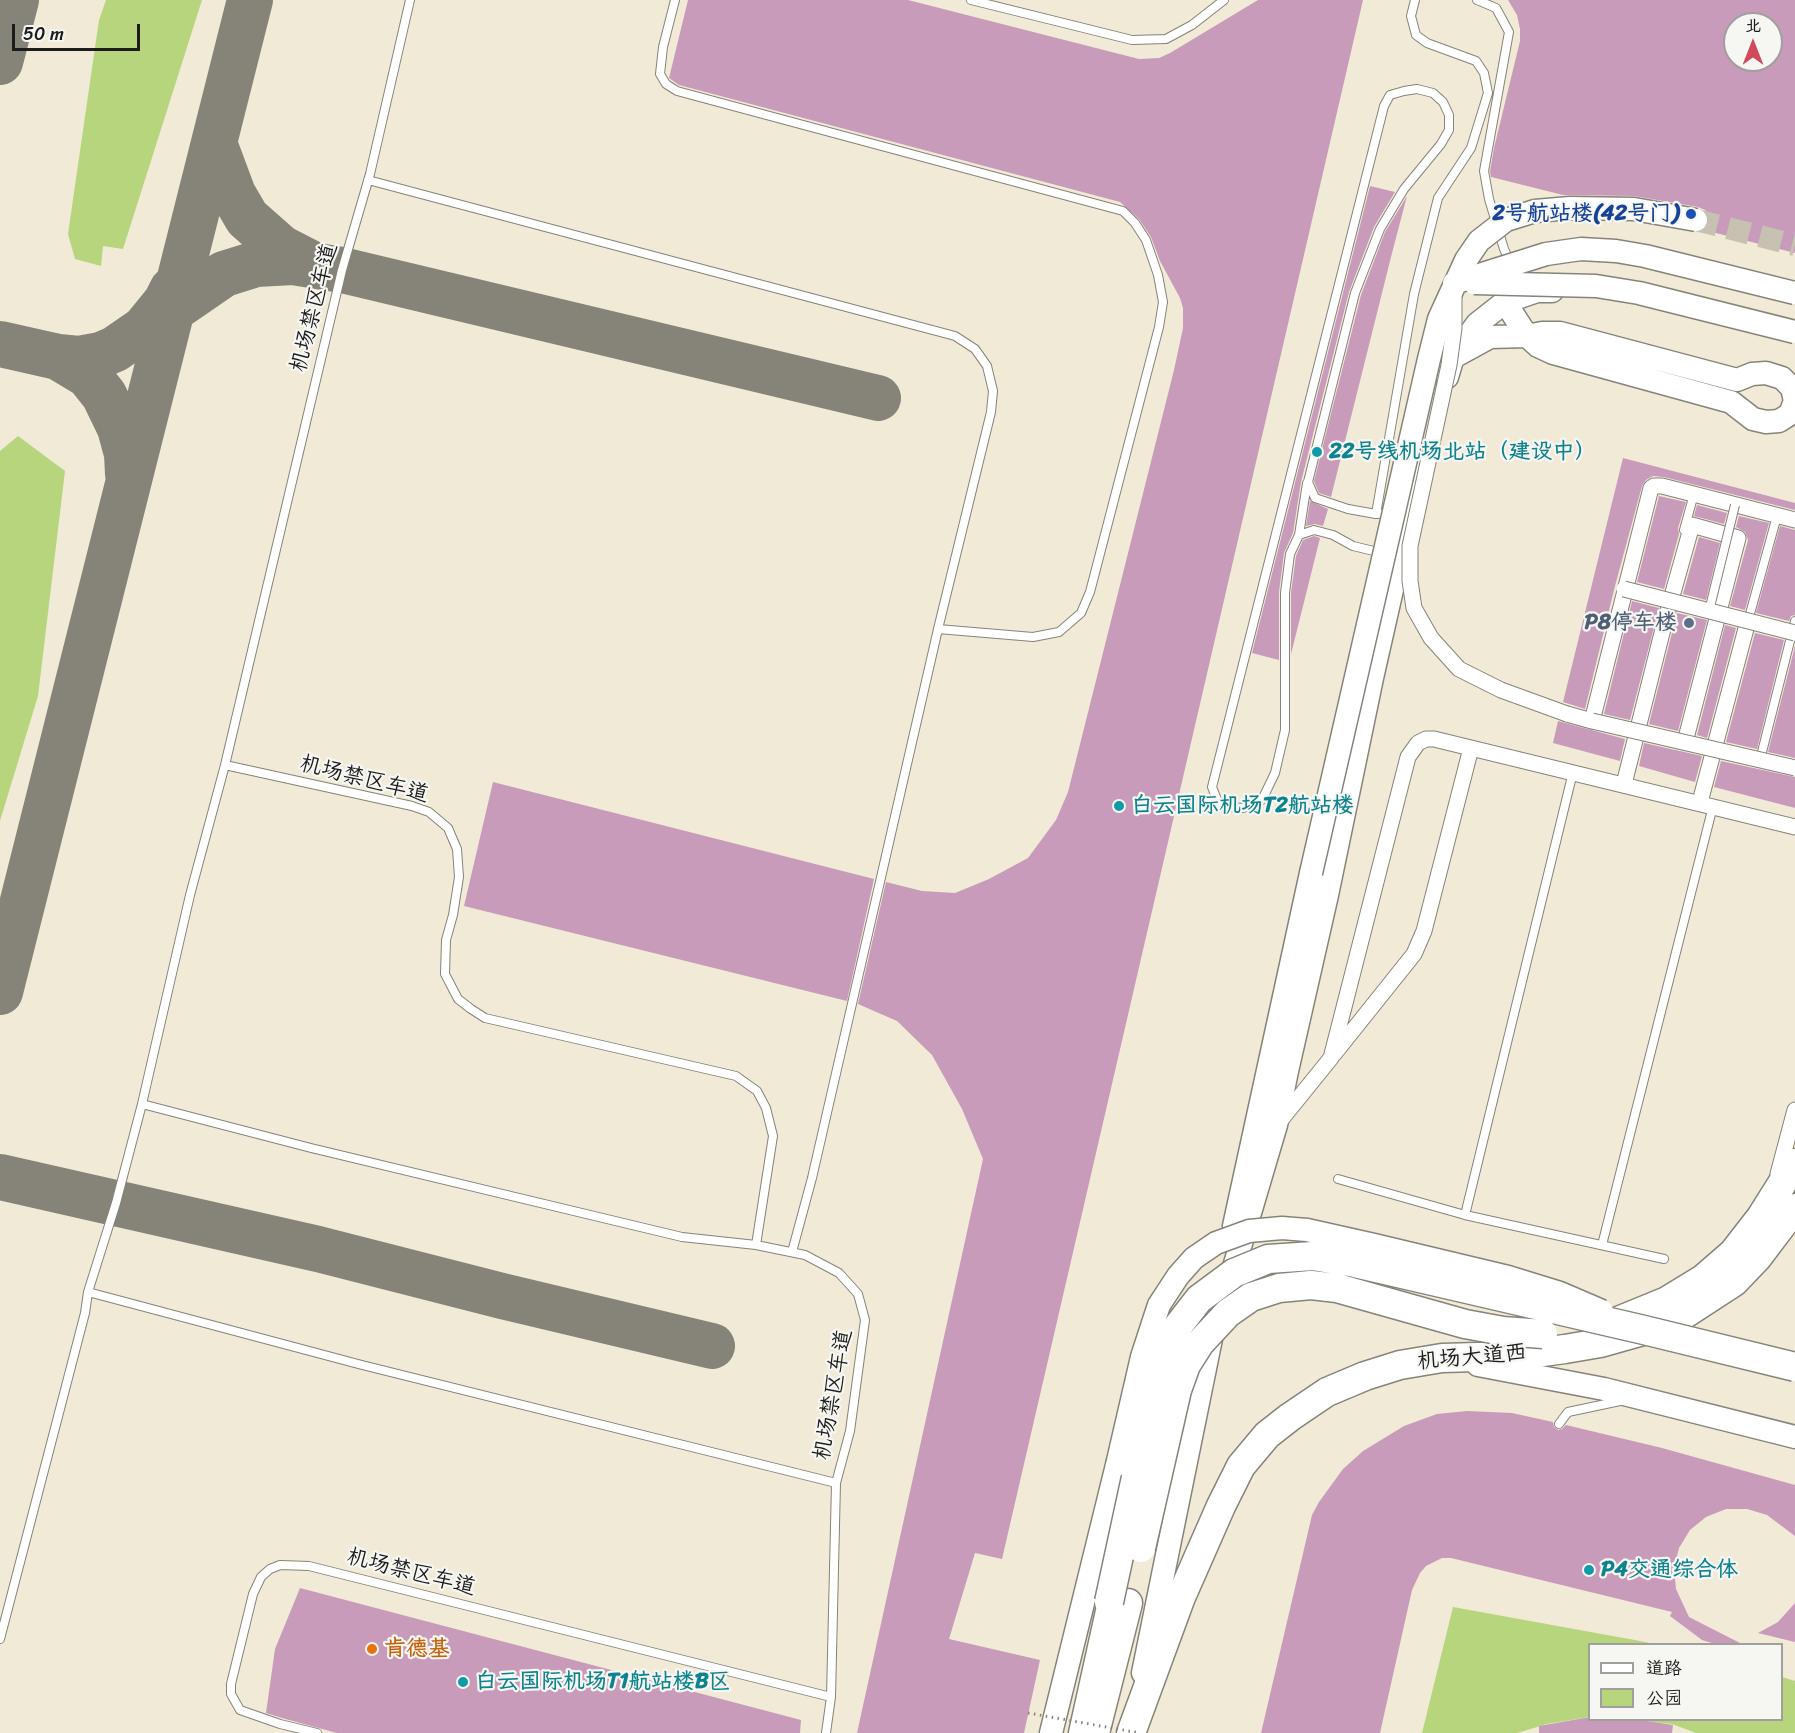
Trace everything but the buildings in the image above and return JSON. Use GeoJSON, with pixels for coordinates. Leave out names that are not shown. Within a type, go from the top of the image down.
{"type":"FeatureCollection","features":[{"type":"Feature","properties":{"kind":"highway"},"geometry":{"type":"LineString","coordinates":[[1119,1603],[1177,1390],[1186,1365],[1200,1343],[1228,1313],[1251,1298],[1279,1288],[1311,1285],[1337,1288],[1465,1324],[1503,1331],[1543,1334],[1610,1323],[1631,1317],[1667,1301],[1703,1279],[1782,1206],[1795,1163]]}},
{"type":"Feature","properties":{"kind":"highway","name":"机场大道西"},"geometry":{"type":"LineString","coordinates":[[1131,1733],[1202,1545],[1242,1466],[1267,1435],[1327,1392],[1365,1376],[1400,1365],[1442,1358],[1512,1356],[1565,1349],[1600,1343],[1671,1323],[1734,1282],[1757,1258],[1782,1206]]}},
{"type":"Feature","properties":{"kind":"highway"},"geometry":{"type":"LineString","coordinates":[[1095,1733],[1102,1704],[1162,1357],[1178,1326],[1199,1299],[1234,1273],[1268,1259],[1313,1256],[1355,1263],[1795,1367]]}},
{"type":"Feature","properties":{"kind":"main road"},"geometry":{"type":"LineString","coordinates":[[1131,1733],[1250,1150],[1311,873],[1439,319],[1466,260],[1479,241],[1506,220],[1534,210],[1570,208],[1634,209],[1696,220]]}},
{"type":"Feature","properties":{"kind":"main road"},"geometry":{"type":"LineString","coordinates":[[1454,283],[1546,254],[1581,249],[1616,251],[1645,256],[1795,293]]}},
{"type":"Feature","properties":{"kind":"main road"},"geometry":{"type":"LineString","coordinates":[[1454,283],[1596,285],[1639,293],[1795,332]]}},
{"type":"Feature","properties":{"kind":"main road"},"geometry":{"type":"LineString","coordinates":[[1208,1351],[1256,1199],[1276,1125],[1409,513],[1431,423],[1453,357],[1477,324],[1505,302],[1537,291],[1582,293],[1639,302],[1795,341]]}},
{"type":"Feature","properties":{"kind":"main road"},"geometry":{"type":"LineString","coordinates":[[1453,357],[1490,337],[1527,336],[1560,333],[1737,380],[1752,374],[1766,373],[1782,378],[1792,388],[1794,401],[1790,414],[1779,421],[1760,421],[1748,416],[1731,402],[1553,353],[1538,346],[1527,336],[1505,302]]}},
{"type":"Feature","properties":{"kind":"main road"},"geometry":{"type":"LineString","coordinates":[[1051,1733],[1142,1357],[1159,1305],[1178,1276],[1194,1258],[1216,1243],[1249,1231],[1282,1228],[1306,1230],[1497,1275],[1560,1293],[1644,1330]]}},
{"type":"Feature","properties":{"kind":"main road"},"geometry":{"type":"LineString","coordinates":[[1442,1358],[1642,1398],[1795,1437]]}},
{"type":"Feature","properties":{"kind":"main road"},"geometry":{"type":"LineString","coordinates":[[1080,1733],[1119,1603]]}},
{"type":"Feature","properties":{"kind":"street"},"geometry":{"type":"LineString","coordinates":[[1454,283],[1454,328],[1449,365],[1410,546],[1410,581],[1414,608],[1431,638],[1459,669],[1501,690],[1567,714],[1795,768]]}},
{"type":"Feature","properties":{"kind":"street"},"geometry":{"type":"LineString","coordinates":[[1592,721],[1651,488],[1662,486],[1795,520]]}},
{"type":"Feature","properties":{"kind":"street"},"geometry":{"type":"LineString","coordinates":[[1624,784],[1692,525],[1737,538],[1685,742]]}},
{"type":"Feature","properties":{"kind":"street"},"geometry":{"type":"LineString","coordinates":[[1624,590],[1748,621],[1794,629]]}},
{"type":"Feature","properties":{"kind":"street"},"geometry":{"type":"LineString","coordinates":[[1706,804],[1724,716],[1748,621]]}},
{"type":"Feature","properties":{"kind":"street"},"geometry":{"type":"LineString","coordinates":[[1331,1058],[1408,757],[1413,747],[1426,739],[1624,784],[1795,827]]}},
{"type":"Feature","properties":{"kind":"street"},"geometry":{"type":"LineString","coordinates":[[1276,1125],[1414,954],[1424,931],[1471,748]]}},
{"type":"Feature","properties":{"kind":"street"},"geometry":{"type":"LineString","coordinates":[[1782,1206],[1795,1110]]}},
{"type":"Feature","properties":{"kind":"lane","name":"机场禁区车道"},"geometry":{"type":"LineString","coordinates":[[0,1639],[85,1313],[88,1292],[116,1203],[142,1104],[190,895],[225,765],[342,270],[368,180],[410,0]]}},
{"type":"Feature","properties":{"kind":"lane"},"geometry":{"type":"LineString","coordinates":[[675,0],[661,54],[660,74],[666,84],[677,91],[1123,210],[1146,240],[1158,275],[1163,302],[1160,327],[1090,592],[1081,613],[1059,632],[1033,637],[938,629]]}},
{"type":"Feature","properties":{"kind":"lane"},"geometry":{"type":"LineString","coordinates":[[971,0],[1132,40],[1166,39],[1192,25],[1224,0]]}},
{"type":"Feature","properties":{"kind":"lane"},"geometry":{"type":"LineString","coordinates":[[1376,514],[1414,294],[1438,198],[1471,148],[1488,93],[1484,73],[1476,61],[1426,43],[1416,34],[1411,16],[1415,0]]}},
{"type":"Feature","properties":{"kind":"lane"},"geometry":{"type":"LineString","coordinates":[[1477,0],[1496,8],[1509,32],[1484,171],[1504,249],[1516,275],[1537,291]]}},
{"type":"Feature","properties":{"kind":"lane"},"geometry":{"type":"LineString","coordinates":[[1417,89],[1433,93],[1443,102],[1449,115],[1449,130],[1441,144],[1404,189],[1380,229],[1371,250],[1355,293],[1308,482],[1299,535],[1290,554],[1285,593],[1285,730],[1275,773],[1262,800],[1243,808],[1229,807],[1218,802],[1212,787],[1384,106],[1390,95],[1404,91],[1417,89]]}},
{"type":"Feature","properties":{"kind":"lane"},"geometry":{"type":"LineString","coordinates":[[368,180],[955,336],[975,349],[987,366],[993,391],[991,412],[938,629],[812,1178],[792,1252]]}},
{"type":"Feature","properties":{"kind":"lane"},"geometry":{"type":"LineString","coordinates":[[1308,482],[1315,498],[1348,509],[1376,514],[1409,513]]}},
{"type":"Feature","properties":{"kind":"lane"},"geometry":{"type":"LineString","coordinates":[[1634,730],[1665,600],[1694,494]]}},
{"type":"Feature","properties":{"kind":"lane"},"geometry":{"type":"LineString","coordinates":[[1709,611],[1735,505]]}},
{"type":"Feature","properties":{"kind":"lane"},"geometry":{"type":"LineString","coordinates":[[1748,621],[1777,516]]}},
{"type":"Feature","properties":{"kind":"lane"},"geometry":{"type":"LineString","coordinates":[[1299,535],[1314,530],[1333,535],[1353,546],[1400,558]]}},
{"type":"Feature","properties":{"kind":"lane"},"geometry":{"type":"LineString","coordinates":[[1760,759],[1794,629]]}},
{"type":"Feature","properties":{"kind":"lane","name":"机场禁区车道"},"geometry":{"type":"LineString","coordinates":[[225,765],[412,806],[429,812],[448,828],[457,849],[459,876],[453,915],[446,940],[445,974],[458,999],[485,1017],[736,1076],[757,1091],[766,1108],[773,1137],[756,1245],[805,1256],[839,1273],[858,1294],[863,1307],[865,1329],[850,1431],[836,1483],[831,1697],[309,1566],[280,1565],[270,1569],[261,1578],[253,1594],[231,1683],[231,1694],[240,1710],[280,1724],[316,1733]]}},
{"type":"Feature","properties":{"kind":"lane"},"geometry":{"type":"LineString","coordinates":[[1464,1215],[1573,772]]}},
{"type":"Feature","properties":{"kind":"lane"},"geometry":{"type":"LineString","coordinates":[[1602,1245],[1706,804]]}},
{"type":"Feature","properties":{"kind":"lane"},"geometry":{"type":"LineString","coordinates":[[142,1104],[310,1148],[682,1237],[756,1245]]}},
{"type":"Feature","properties":{"kind":"lane"},"geometry":{"type":"LineString","coordinates":[[1338,1179],[1464,1215],[1664,1259]]}},
{"type":"Feature","properties":{"kind":"lane"},"geometry":{"type":"LineString","coordinates":[[88,1292],[362,1365],[836,1483]]}},
{"type":"Feature","properties":{"kind":"lane"},"geometry":{"type":"LineString","coordinates":[[1559,1424],[1568,1412],[1642,1398]]}},
{"type":"Feature","properties":{"kind":"lane"},"geometry":{"type":"LineString","coordinates":[[826,1733],[831,1697]]}},
{"type":"Feature","properties":{"kind":"path"},"geometry":{"type":"LineString","coordinates":[[1028,1713],[1140,1733]]}},
{"type":"Feature","properties":{"kind":"green space"},"geometry":{"type":"Polygon","coordinates":[[[106,0],[202,0],[123,249],[103,246],[101,266],[75,259],[68,234],[99,20],[106,0]]]}},
{"type":"Feature","properties":{"kind":"green space"},"geometry":{"type":"Polygon","coordinates":[[[18,436],[65,471],[38,696],[0,821],[0,451],[18,436]]]}},
{"type":"Feature","properties":{"kind":"green space"},"geometry":{"type":"Polygon","coordinates":[[[1453,1607],[1650,1643],[1588,1643],[1588,1717],[1547,1724],[1517,1733],[1422,1733],[1453,1607]]]}},
{"type":"Feature","properties":{"kind":"green space"},"geometry":{"type":"Polygon","coordinates":[[[1783,1677],[1795,1681],[1795,1733],[1696,1733],[1672,1724],[1644,1721],[1783,1721],[1783,1677]]]}},
{"type":"Feature","properties":{"kind":"taxiway"},"geometry":{"type":"LineString","coordinates":[[0,62],[16,0]]}},
{"type":"Feature","properties":{"kind":"taxiway"},"geometry":{"type":"LineString","coordinates":[[0,992],[250,0]]}},
{"type":"Feature","properties":{"kind":"taxiway"},"geometry":{"type":"LineString","coordinates":[[214,143],[233,194],[247,218],[281,248],[314,265]]}},
{"type":"Feature","properties":{"kind":"taxiway"},"geometry":{"type":"LineString","coordinates":[[160,318],[224,274],[256,264],[293,262],[342,270],[878,398]]}},
{"type":"Feature","properties":{"kind":"taxiway"},"geometry":{"type":"LineString","coordinates":[[128,474],[127,454],[120,428],[104,395],[88,375],[58,357],[79,359],[101,355],[115,349],[144,329],[166,302],[172,290]]}},
{"type":"Feature","properties":{"kind":"taxiway"},"geometry":{"type":"LineString","coordinates":[[0,344],[58,357]]}},
{"type":"Feature","properties":{"kind":"taxiway"},"geometry":{"type":"LineString","coordinates":[[0,1177],[318,1249],[712,1346]]}},
{"type":"Feature","properties":{"kind":"tunnel"},"geometry":{"type":"LineString","coordinates":[[1696,220],[1795,245]]}},
{"type":"Feature","properties":{"kind":"place","name":"2号航站楼(42号门)"},"geometry":{"type":"Point","coordinates":[1691,214]}},
{"type":"Feature","properties":{"kind":"place","name":"22号线机场北站（建设中）"},"geometry":{"type":"Point","coordinates":[1317,452]}},
{"type":"Feature","properties":{"kind":"place","name":"P8停车楼"},"geometry":{"type":"Point","coordinates":[1689,623]}},
{"type":"Feature","properties":{"kind":"place","name":"白云国际机场T2航站楼"},"geometry":{"type":"Point","coordinates":[1119,806]}},
{"type":"Feature","properties":{"kind":"place","name":"P4交通综合体"},"geometry":{"type":"Point","coordinates":[1589,1570]}},
{"type":"Feature","properties":{"kind":"place","name":"肯德基"},"geometry":{"type":"Point","coordinates":[372,1649]}},
{"type":"Feature","properties":{"kind":"place","name":"白云国际机场T1航站楼B区"},"geometry":{"type":"Point","coordinates":[463,1682]}}]}
